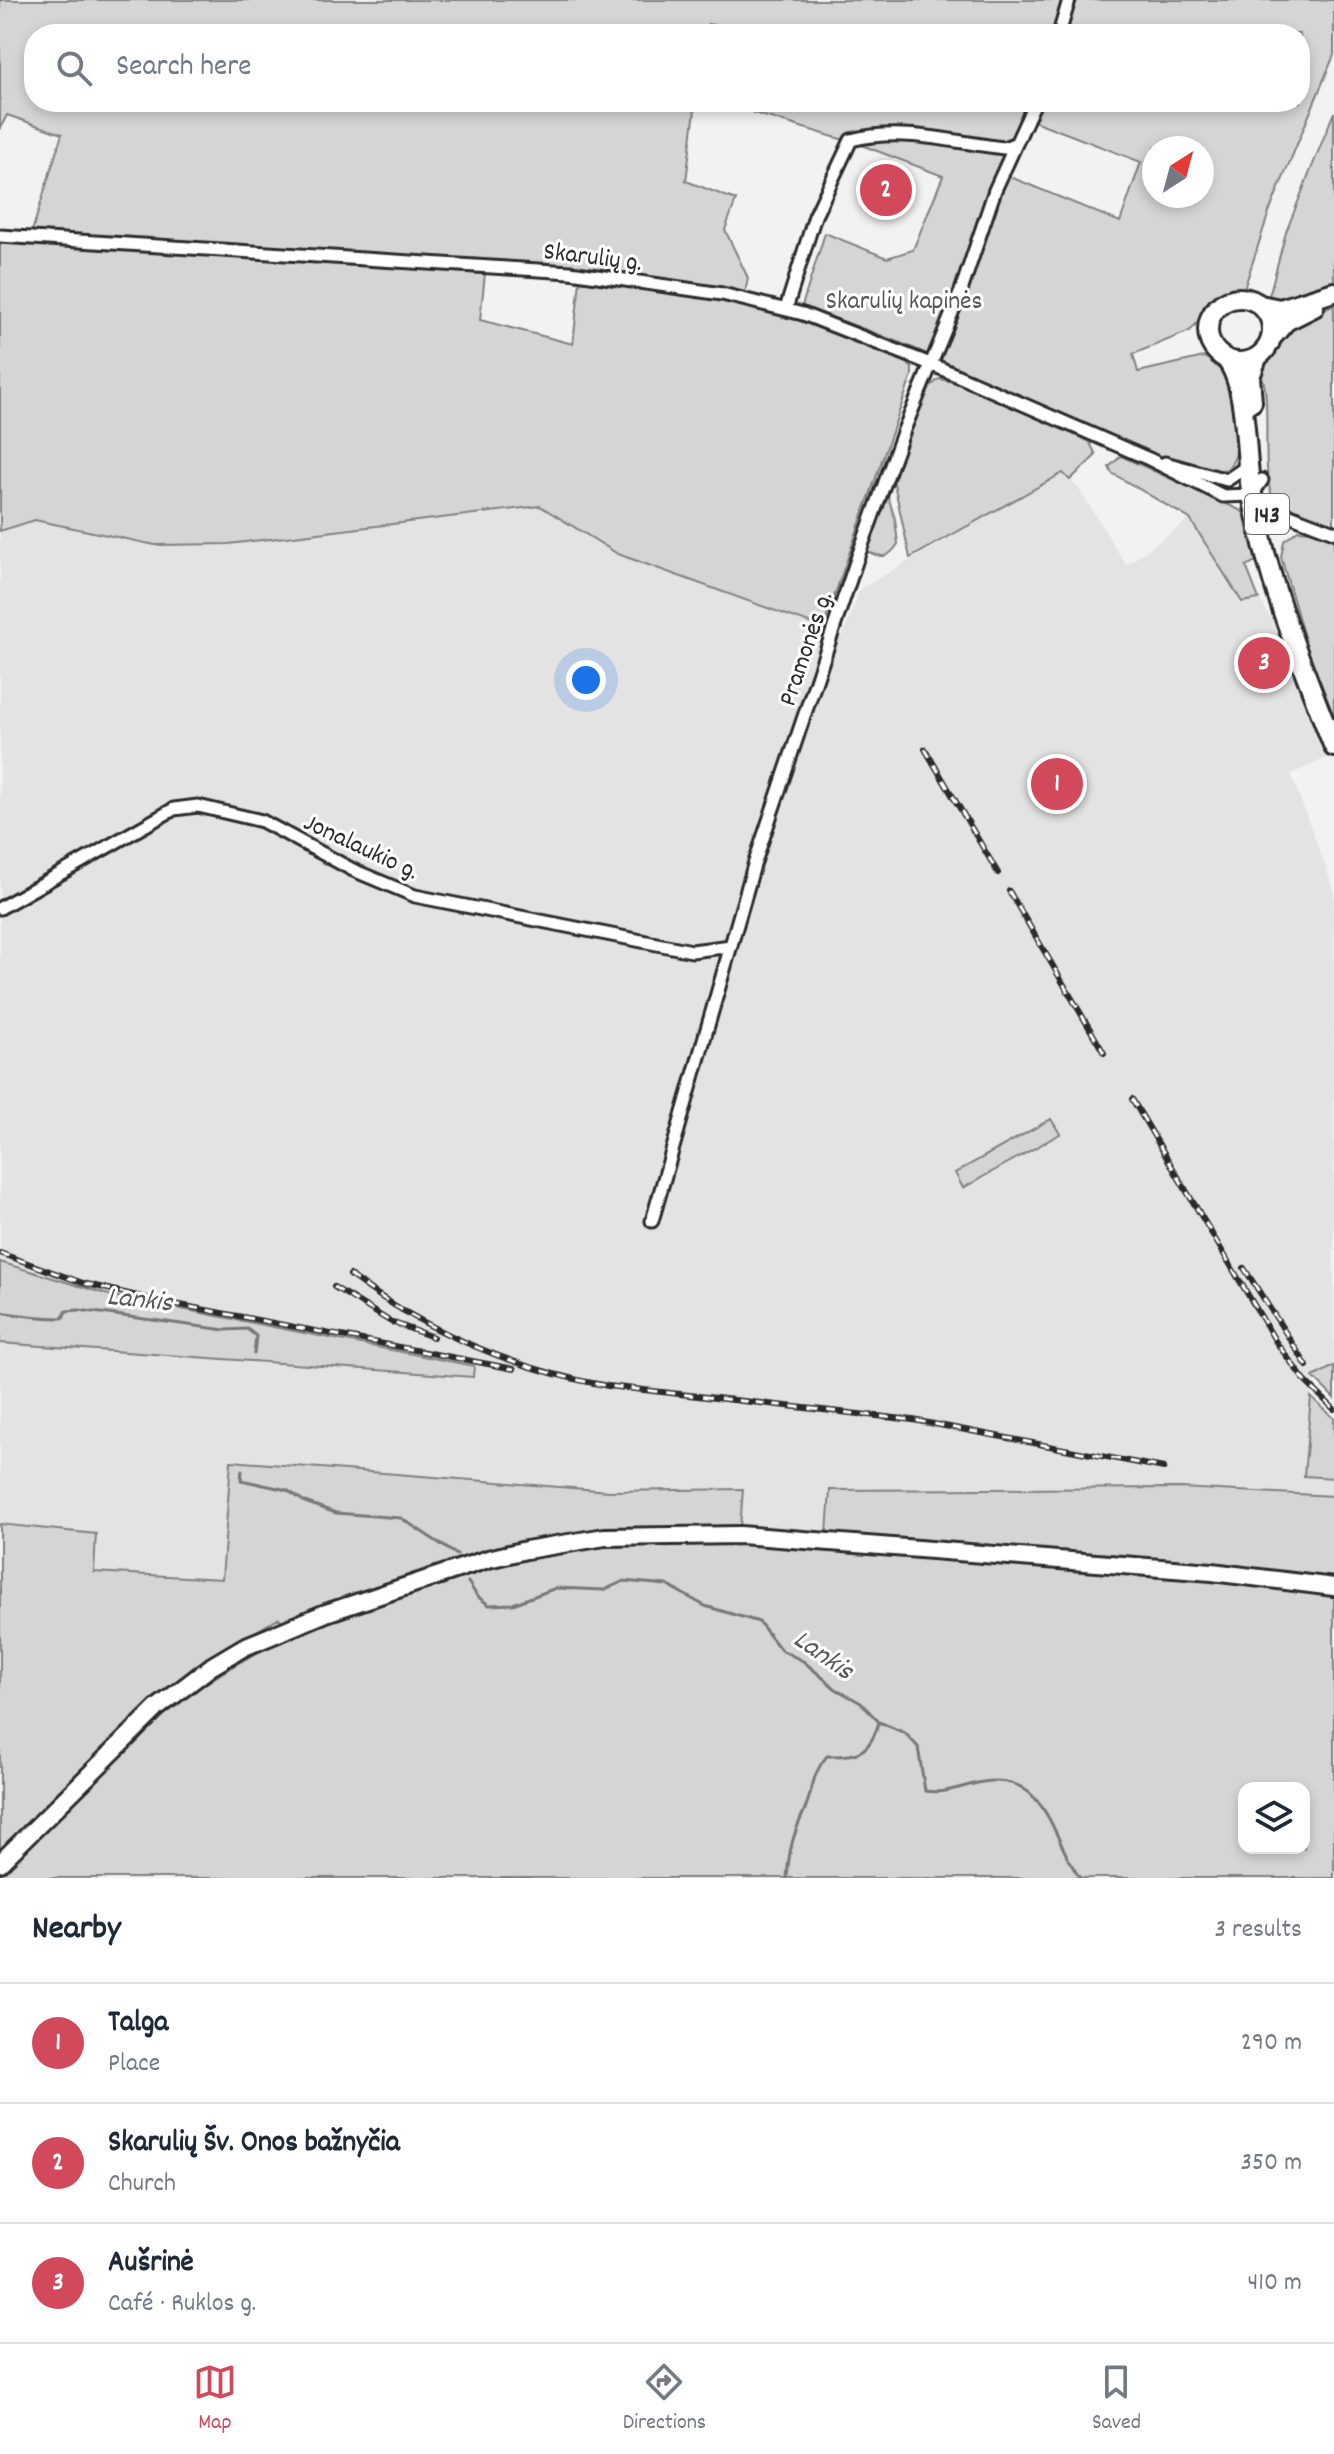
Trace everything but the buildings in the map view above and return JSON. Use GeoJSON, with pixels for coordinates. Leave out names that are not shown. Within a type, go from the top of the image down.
{"type":"FeatureCollection","features":[{"type":"Feature","properties":{"kind":"main road","name":"143"},"geometry":{"type":"LineString","coordinates":[[1334,293],[1280,309],[1234,299],[1213,314],[1210,339],[1237,377],[1246,459],[1260,494],[1304,668],[1334,747]]}},
{"type":"Feature","properties":{"kind":"main road","name":"143"},"geometry":{"type":"LineString","coordinates":[[1260,494],[1250,377],[1257,358],[1286,321],[1334,293]]}},
{"type":"Feature","properties":{"kind":"main road"},"geometry":{"type":"LineString","coordinates":[[1260,305],[1271,319],[1272,337]]}},
{"type":"Feature","properties":{"kind":"main road"},"geometry":{"type":"LineString","coordinates":[[1225,358],[1241,362],[1257,358]]}},
{"type":"Feature","properties":{"kind":"main road"},"geometry":{"type":"LineString","coordinates":[[0,1863],[157,1708],[212,1666],[244,1647],[326,1613],[488,1559],[526,1550],[605,1537],[740,1535],[1212,1572],[1334,1587]]}},
{"type":"Feature","properties":{"kind":"street"},"geometry":{"type":"LineString","coordinates":[[1062,24],[1069,0]]}},
{"type":"Feature","properties":{"kind":"street","name":"Pramonės g."},"geometry":{"type":"LineString","coordinates":[[652,1221],[754,865],[862,547],[1014,144],[1030,112]]}},
{"type":"Feature","properties":{"kind":"street"},"geometry":{"type":"LineString","coordinates":[[786,309],[815,216],[851,140],[894,133],[1004,148],[1014,144]]}},
{"type":"Feature","properties":{"kind":"street","name":"Skarulių g."},"geometry":{"type":"LineString","coordinates":[[0,236],[570,272],[722,294],[786,309],[933,365],[1149,459],[1223,496],[1260,494],[1334,532]]}},
{"type":"Feature","properties":{"kind":"street","name":"Skarulių g."},"geometry":{"type":"LineString","coordinates":[[1149,459],[1227,480],[1243,469],[1246,459]]}},
{"type":"Feature","properties":{"kind":"street","name":"Jonalaukio g."},"geometry":{"type":"LineString","coordinates":[[0,908],[174,809],[198,806],[262,821],[353,870],[415,896],[692,951],[731,946]]}},
{"type":"Feature","properties":{"kind":"shaded area"},"geometry":{"type":"Polygon","coordinates":[[[1063,473],[1079,489],[1126,565],[1190,519],[1242,602],[1259,599],[1272,620],[1327,758],[1291,774],[1334,890],[1334,1366],[1313,1377],[1304,1475],[1334,1478],[1334,1496],[1180,1488],[830,1490],[827,1535],[740,1528],[743,1489],[610,1491],[232,1461],[222,1579],[94,1572],[96,1534],[0,1524],[0,1343],[472,1377],[474,1367],[108,1295],[0,1262],[0,531],[35,520],[155,545],[229,544],[540,506],[618,554],[843,636],[860,589],[1063,473]]]}},
{"type":"Feature","properties":{"kind":"green space","name":"Skarulių kapinės"},"geometry":{"type":"Polygon","coordinates":[[[0,0],[1334,0],[1334,55],[1269,212],[1243,292],[1220,297],[1190,331],[1133,354],[1138,372],[1204,357],[1215,364],[1224,376],[1236,409],[1238,444],[1227,469],[1206,469],[1129,444],[912,347],[802,306],[825,233],[887,258],[913,250],[943,176],[864,146],[754,112],[1310,112],[1310,24],[24,24],[24,112],[695,112],[686,181],[736,200],[725,230],[748,278],[745,293],[684,283],[30,238],[62,134],[7,115],[0,129],[0,0]],[[1029,119],[1003,174],[1120,222],[1141,162],[1029,119]]]}},
{"type":"Feature","properties":{"kind":"green space"},"geometry":{"type":"Polygon","coordinates":[[[1334,112],[1334,282],[1285,300],[1268,300],[1286,232],[1334,112]]]}},
{"type":"Feature","properties":{"kind":"green space"},"geometry":{"type":"Polygon","coordinates":[[[0,242],[485,274],[480,320],[573,344],[580,281],[700,297],[784,313],[906,362],[912,368],[912,375],[823,628],[618,554],[540,506],[229,544],[155,545],[35,520],[0,531],[0,242]]]}},
{"type":"Feature","properties":{"kind":"green space"},"geometry":{"type":"Polygon","coordinates":[[[1334,305],[1334,525],[1288,509],[1276,501],[1270,491],[1266,457],[1266,397],[1259,372],[1272,349],[1289,331],[1334,305]]]}},
{"type":"Feature","properties":{"kind":"green space"},"geometry":{"type":"Polygon","coordinates":[[[939,379],[958,383],[1089,441],[1096,455],[1070,480],[1063,473],[910,558],[892,474],[926,390],[939,379]]]}},
{"type":"Feature","properties":{"kind":"green space"},"geometry":{"type":"Polygon","coordinates":[[[1121,456],[1242,511],[1250,523],[1258,560],[1246,566],[1259,599],[1242,602],[1190,519],[1112,473],[1109,467],[1121,456]]]}},
{"type":"Feature","properties":{"kind":"green space"},"geometry":{"type":"Polygon","coordinates":[[[887,493],[898,544],[891,552],[881,556],[867,551],[866,546],[887,493]]]}},
{"type":"Feature","properties":{"kind":"green space"},"geometry":{"type":"Polygon","coordinates":[[[1298,530],[1312,531],[1334,540],[1334,725],[1315,676],[1281,557],[1284,541],[1298,530]]]}},
{"type":"Feature","properties":{"kind":"green space"},"geometry":{"type":"Polygon","coordinates":[[[1051,1119],[1060,1134],[963,1188],[955,1173],[1051,1119]]]}},
{"type":"Feature","properties":{"kind":"green space"},"geometry":{"type":"Polygon","coordinates":[[[0,1262],[109,1295],[474,1366],[473,1377],[0,1343],[0,1262]]]}},
{"type":"Feature","properties":{"kind":"green space"},"geometry":{"type":"Polygon","coordinates":[[[1334,1366],[1334,1398],[1313,1377],[1334,1366]]]}},
{"type":"Feature","properties":{"kind":"green space"},"geometry":{"type":"Polygon","coordinates":[[[1311,1397],[1334,1418],[1334,1478],[1304,1476],[1311,1397]]]}},
{"type":"Feature","properties":{"kind":"green space"},"geometry":{"type":"Polygon","coordinates":[[[231,1461],[610,1491],[743,1489],[740,1528],[827,1534],[830,1490],[1180,1488],[1334,1496],[1334,1878],[0,1878],[0,1872],[136,1737],[212,1679],[252,1655],[296,1635],[279,1618],[199,1669],[130,1724],[0,1852],[0,1524],[96,1534],[94,1572],[222,1579],[231,1461]]]}},
{"type":"Feature","properties":{"kind":"waterway","name":"Lankis"},"geometry":{"type":"LineString","coordinates":[[0,1312],[63,1318],[66,1311],[79,1310],[225,1330],[247,1329],[256,1336],[254,1354]]}},
{"type":"Feature","properties":{"kind":"waterway","name":"Lankis"},"geometry":{"type":"LineString","coordinates":[[242,1470],[241,1480],[287,1490],[305,1502],[336,1513],[401,1518],[457,1555]]}},
{"type":"Feature","properties":{"kind":"waterway","name":"Lankis"},"geometry":{"type":"LineString","coordinates":[[468,1582],[477,1596],[489,1605],[513,1604],[556,1588],[604,1590],[624,1581],[667,1585],[705,1606],[759,1622],[781,1650],[803,1661],[836,1689],[861,1703],[879,1722],[905,1733],[918,1747],[925,1791],[943,1791],[992,1781],[1011,1783],[1026,1790],[1047,1815],[1080,1878]]}},
{"type":"Feature","properties":{"kind":"waterway"},"geometry":{"type":"LineString","coordinates":[[787,1878],[790,1850],[822,1762],[827,1756],[855,1754],[867,1747],[879,1722]]}},
{"type":"Feature","properties":{"kind":"railway"},"geometry":{"type":"LineString","coordinates":[[925,749],[998,873]]}},
{"type":"Feature","properties":{"kind":"railway"},"geometry":{"type":"LineString","coordinates":[[1009,891],[1104,1053]]}},
{"type":"Feature","properties":{"kind":"railway"},"geometry":{"type":"LineString","coordinates":[[1132,1099],[1276,1342],[1305,1381],[1334,1409]]}},
{"type":"Feature","properties":{"kind":"railway"},"geometry":{"type":"LineString","coordinates":[[0,1253],[83,1283],[154,1300],[514,1369]]}},
{"type":"Feature","properties":{"kind":"railway"},"geometry":{"type":"LineString","coordinates":[[1244,1268],[1307,1366]]}},
{"type":"Feature","properties":{"kind":"railway"},"geometry":{"type":"LineString","coordinates":[[350,1275],[440,1331],[506,1359],[574,1379],[608,1386],[913,1420],[1164,1468]]}},
{"type":"Feature","properties":{"kind":"railway"},"geometry":{"type":"LineString","coordinates":[[334,1287],[391,1322],[433,1337]]}},
{"type":"Feature","properties":{"kind":"place","name":"Skarulių Šv. Onos bažnyčia"},"geometry":{"type":"Point","coordinates":[886,190]}},
{"type":"Feature","properties":{"kind":"place","name":"Aušrinė"},"geometry":{"type":"Point","coordinates":[1264,663]}},
{"type":"Feature","properties":{"kind":"place","name":"Talga"},"geometry":{"type":"Point","coordinates":[1057,784]}}]}
